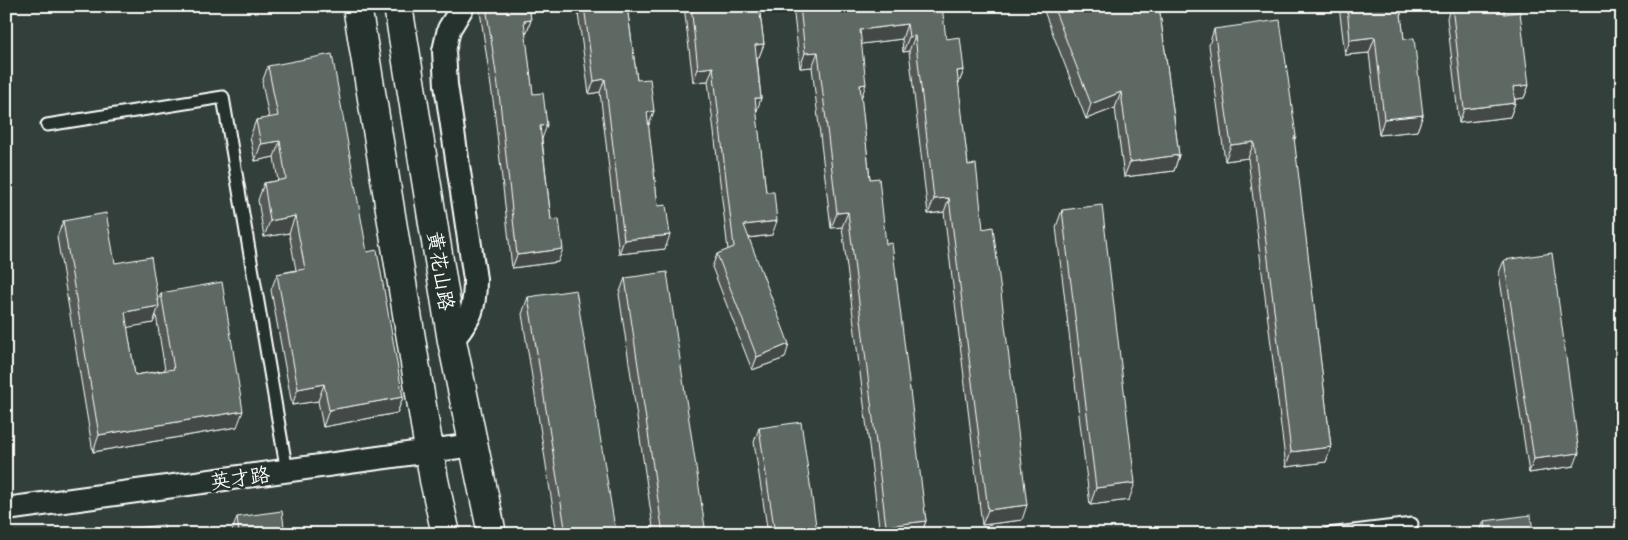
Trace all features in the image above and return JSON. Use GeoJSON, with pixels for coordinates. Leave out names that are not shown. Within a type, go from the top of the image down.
{"type":"FeatureCollection","features":[{"type":"Feature","properties":{"kind":"main road","name":"黄花山路"},"geometry":{"type":"LineString","coordinates":[[358,6],[434,480],[446,534]]}},
{"type":"Feature","properties":{"kind":"main road","name":"黄花山路"},"geometry":{"type":"LineString","coordinates":[[398,6],[452,341],[492,534]]}},
{"type":"Feature","properties":{"kind":"street"},"geometry":{"type":"LineString","coordinates":[[452,341],[469,319],[475,302],[475,279],[446,85],[444,51],[449,29],[462,6]]}},
{"type":"Feature","properties":{"kind":"street","name":"英才路"},"geometry":{"type":"LineString","coordinates":[[6,509],[473,445]]}},
{"type":"Feature","properties":{"kind":"lane"},"geometry":{"type":"LineString","coordinates":[[47,124],[223,97],[287,472]]}},
{"type":"Feature","properties":{"kind":"lane"},"geometry":{"type":"LineString","coordinates":[[1328,534],[1412,524]]}},
{"type":"Feature","properties":{"kind":"building"},"geometry":{"type":"Polygon","coordinates":[[[486,6],[529,6],[531,20],[524,21],[533,94],[543,93],[547,125],[540,126],[551,220],[559,219],[563,249],[517,255],[499,93],[486,6]]]}},
{"type":"Feature","properties":{"kind":"building"},"geometry":{"type":"Polygon","coordinates":[[[584,6],[627,6],[637,80],[650,79],[654,111],[647,112],[658,206],[666,205],[670,235],[624,240],[605,79],[594,81],[584,6]]]}},
{"type":"Feature","properties":{"kind":"building"},"geometry":{"type":"Polygon","coordinates":[[[691,6],[759,6],[764,44],[755,45],[761,98],[755,98],[766,192],[774,192],[777,221],[744,225],[789,344],[757,357],[717,254],[734,247],[713,67],[698,69],[691,6]]]}},
{"type":"Feature","properties":{"kind":"building"},"geometry":{"type":"Polygon","coordinates":[[[800,6],[867,6],[867,8],[879,6],[942,6],[946,39],[960,37],[964,70],[957,71],[968,165],[976,164],[983,229],[993,227],[1027,505],[988,510],[949,198],[934,199],[915,36],[909,37],[907,24],[860,30],[866,84],[860,85],[870,179],[879,178],[886,244],[892,243],[926,521],[886,526],[848,212],[837,213],[818,52],[805,53],[800,6]]]}},
{"type":"Feature","properties":{"kind":"building"},"geometry":{"type":"Polygon","coordinates":[[[1053,6],[1159,6],[1179,155],[1130,162],[1121,92],[1091,104],[1053,6]]]}},
{"type":"Feature","properties":{"kind":"building"},"geometry":{"type":"Polygon","coordinates":[[[1347,6],[1400,6],[1404,39],[1414,38],[1423,115],[1384,119],[1375,37],[1350,40],[1347,6]]]}},
{"type":"Feature","properties":{"kind":"building"},"geometry":{"type":"Polygon","coordinates":[[[1452,6],[1504,6],[1504,14],[1520,12],[1529,85],[1513,87],[1515,103],[1464,109],[1452,6]]]}},
{"type":"Feature","properties":{"kind":"building"},"geometry":{"type":"Polygon","coordinates":[[[1280,20],[1296,136],[1294,137],[1331,447],[1291,452],[1254,142],[1231,145],[1214,29],[1280,20]]]}},
{"type":"Feature","properties":{"kind":"building"},"geometry":{"type":"Polygon","coordinates":[[[332,54],[367,252],[377,250],[403,397],[329,410],[324,384],[298,389],[277,274],[305,269],[295,216],[270,221],[264,183],[286,179],[280,141],[261,144],[256,120],[278,116],[268,66],[332,54]]]}},
{"type":"Feature","properties":{"kind":"building"},"geometry":{"type":"Polygon","coordinates":[[[1102,205],[1135,483],[1096,488],[1062,210],[1102,205]]]}},
{"type":"Feature","properties":{"kind":"building"},"geometry":{"type":"Polygon","coordinates":[[[106,213],[115,263],[151,257],[159,306],[125,312],[135,375],[174,369],[161,293],[222,282],[243,411],[99,435],[63,221],[106,213]]]}},
{"type":"Feature","properties":{"kind":"building"},"geometry":{"type":"Polygon","coordinates":[[[1552,253],[1579,453],[1534,459],[1504,260],[1552,253]]]}},
{"type":"Feature","properties":{"kind":"building"},"geometry":{"type":"Polygon","coordinates":[[[667,272],[706,534],[663,534],[625,278],[667,272]]]}},
{"type":"Feature","properties":{"kind":"building"},"geometry":{"type":"Polygon","coordinates":[[[576,290],[616,534],[566,534],[528,297],[576,290]]]}},
{"type":"Feature","properties":{"kind":"building"},"geometry":{"type":"Polygon","coordinates":[[[801,422],[817,532],[809,534],[775,534],[759,428],[801,422]]]}},
{"type":"Feature","properties":{"kind":"building"},"geometry":{"type":"Polygon","coordinates":[[[282,511],[285,534],[239,534],[237,517],[282,511]]]}},
{"type":"Feature","properties":{"kind":"building"},"geometry":{"type":"Polygon","coordinates":[[[1531,515],[1533,534],[1485,534],[1484,521],[1531,515]]]}},
{"type":"Feature","properties":{"kind":"building"},"geometry":{"type":"Polygon","coordinates":[[[164,525],[165,534],[105,534],[105,531],[164,525]]]}},
{"type":"Feature","properties":{"kind":"building"},"geometry":{"type":"Polygon","coordinates":[[[1446,531],[1446,534],[1424,534],[1446,531]]]}}]}
